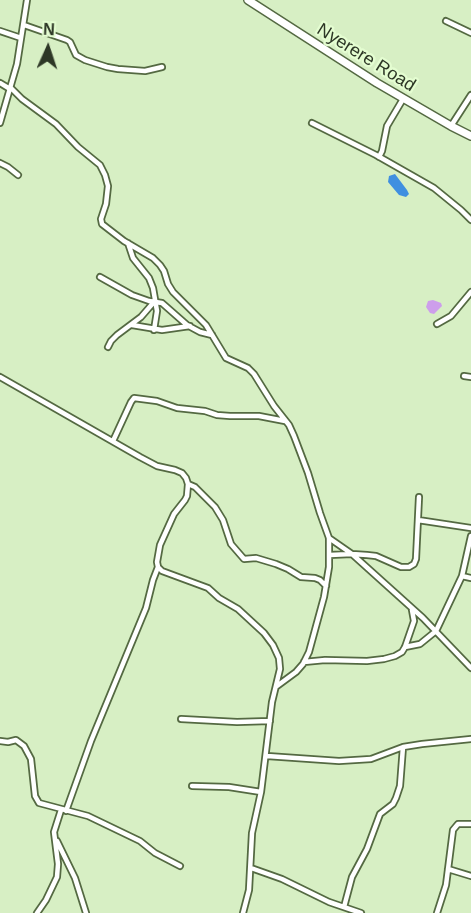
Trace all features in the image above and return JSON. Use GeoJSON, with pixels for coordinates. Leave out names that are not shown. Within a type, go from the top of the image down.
{"type":"FeatureCollection","features":[{"type":"Feature","properties":{"kind":"main road","name":"Nyerere Road"},"geometry":{"type":"LineString","coordinates":[[248,0],[403,99],[471,136]]}},
{"type":"Feature","properties":{"kind":"street"},"geometry":{"type":"LineString","coordinates":[[0,123],[24,25],[27,0]]}},
{"type":"Feature","properties":{"kind":"street"},"geometry":{"type":"LineString","coordinates":[[446,21],[471,33]]}},
{"type":"Feature","properties":{"kind":"street"},"geometry":{"type":"LineString","coordinates":[[24,25],[68,40],[76,55],[107,67],[144,71],[162,67]]}},
{"type":"Feature","properties":{"kind":"street"},"geometry":{"type":"LineString","coordinates":[[0,31],[21,38]]}},
{"type":"Feature","properties":{"kind":"street"},"geometry":{"type":"LineString","coordinates":[[0,83],[10,88],[56,124],[78,147],[100,165],[108,186],[102,224],[160,265],[173,292],[206,325],[226,358],[248,368],[254,374],[294,436],[329,538],[330,555],[326,586],[309,652],[296,672],[277,686]]}},
{"type":"Feature","properties":{"kind":"street"},"geometry":{"type":"LineString","coordinates":[[451,126],[471,95]]}},
{"type":"Feature","properties":{"kind":"street"},"geometry":{"type":"LineString","coordinates":[[379,157],[387,126],[403,99]]}},
{"type":"Feature","properties":{"kind":"street"},"geometry":{"type":"LineString","coordinates":[[312,123],[341,136],[434,188],[471,220]]}},
{"type":"Feature","properties":{"kind":"street"},"geometry":{"type":"LineString","coordinates":[[0,164],[18,175]]}},
{"type":"Feature","properties":{"kind":"street"},"geometry":{"type":"LineString","coordinates":[[128,243],[135,262],[152,284],[158,311],[154,330]]}},
{"type":"Feature","properties":{"kind":"street"},"geometry":{"type":"LineString","coordinates":[[100,278],[132,295],[164,305],[190,326],[212,335]]}},
{"type":"Feature","properties":{"kind":"street"},"geometry":{"type":"LineString","coordinates":[[437,324],[451,316],[471,292]]}},
{"type":"Feature","properties":{"kind":"street"},"geometry":{"type":"LineString","coordinates":[[108,347],[117,335],[132,325],[155,302]]}},
{"type":"Feature","properties":{"kind":"street"},"geometry":{"type":"LineString","coordinates":[[132,325],[154,330],[190,326]]}},
{"type":"Feature","properties":{"kind":"street"},"geometry":{"type":"LineString","coordinates":[[464,376],[471,377]]}},
{"type":"Feature","properties":{"kind":"street"},"geometry":{"type":"LineString","coordinates":[[0,377],[158,466],[182,473],[188,484],[185,500],[174,514],[160,545],[158,567],[146,608],[64,810],[55,826],[57,878],[37,913]]}},
{"type":"Feature","properties":{"kind":"street"},"geometry":{"type":"LineString","coordinates":[[113,441],[135,398],[218,415],[258,416],[285,421]]}},
{"type":"Feature","properties":{"kind":"street"},"geometry":{"type":"LineString","coordinates":[[188,484],[195,487],[215,507],[223,520],[231,544],[244,559],[256,558],[276,564],[301,577],[320,580],[326,586]]}},
{"type":"Feature","properties":{"kind":"street"},"geometry":{"type":"LineString","coordinates":[[330,555],[376,556],[401,567],[414,564],[419,497]]}},
{"type":"Feature","properties":{"kind":"street"},"geometry":{"type":"LineString","coordinates":[[418,520],[471,528]]}},
{"type":"Feature","properties":{"kind":"street"},"geometry":{"type":"LineString","coordinates":[[405,647],[420,644],[436,632],[462,576],[471,536]]}},
{"type":"Feature","properties":{"kind":"street"},"geometry":{"type":"LineString","coordinates":[[329,538],[352,554],[411,608],[471,668]]}},
{"type":"Feature","properties":{"kind":"street"},"geometry":{"type":"LineString","coordinates":[[158,567],[162,571],[208,588],[219,598],[238,609],[264,633],[279,658],[280,669],[270,721],[267,756],[252,833],[249,890],[243,913]]}},
{"type":"Feature","properties":{"kind":"street"},"geometry":{"type":"LineString","coordinates":[[462,576],[471,578]]}},
{"type":"Feature","properties":{"kind":"street"},"geometry":{"type":"LineString","coordinates":[[304,662],[384,659],[402,652],[414,621],[411,608]]}},
{"type":"Feature","properties":{"kind":"street"},"geometry":{"type":"LineString","coordinates":[[181,719],[270,721]]}},
{"type":"Feature","properties":{"kind":"street"},"geometry":{"type":"LineString","coordinates":[[267,756],[339,761],[371,759],[404,747],[471,739]]}},
{"type":"Feature","properties":{"kind":"street"},"geometry":{"type":"LineString","coordinates":[[0,741],[17,740],[24,746],[31,759],[36,801],[88,816],[140,841],[155,853],[180,866]]}},
{"type":"Feature","properties":{"kind":"street"},"geometry":{"type":"LineString","coordinates":[[344,907],[352,878],[367,849],[377,820],[396,798],[404,747]]}},
{"type":"Feature","properties":{"kind":"street"},"geometry":{"type":"LineString","coordinates":[[192,786],[261,792]]}},
{"type":"Feature","properties":{"kind":"street"},"geometry":{"type":"LineString","coordinates":[[437,913],[446,885],[455,826],[471,824]]}},
{"type":"Feature","properties":{"kind":"street"},"geometry":{"type":"LineString","coordinates":[[54,837],[75,878],[86,913]]}},
{"type":"Feature","properties":{"kind":"street"},"geometry":{"type":"LineString","coordinates":[[251,868],[360,913]]}},
{"type":"Feature","properties":{"kind":"street"},"geometry":{"type":"LineString","coordinates":[[448,869],[471,876]]}},
{"type":"Feature","properties":{"kind":"shaded area"},"geometry":{"type":"Polygon","coordinates":[[[428,301],[441,303],[442,306],[434,314],[430,313],[426,307],[428,301]]]}},
{"type":"Feature","properties":{"kind":"water"},"geometry":{"type":"Polygon","coordinates":[[[395,174],[409,194],[406,197],[399,195],[388,182],[389,176],[395,174]]]}}]}
